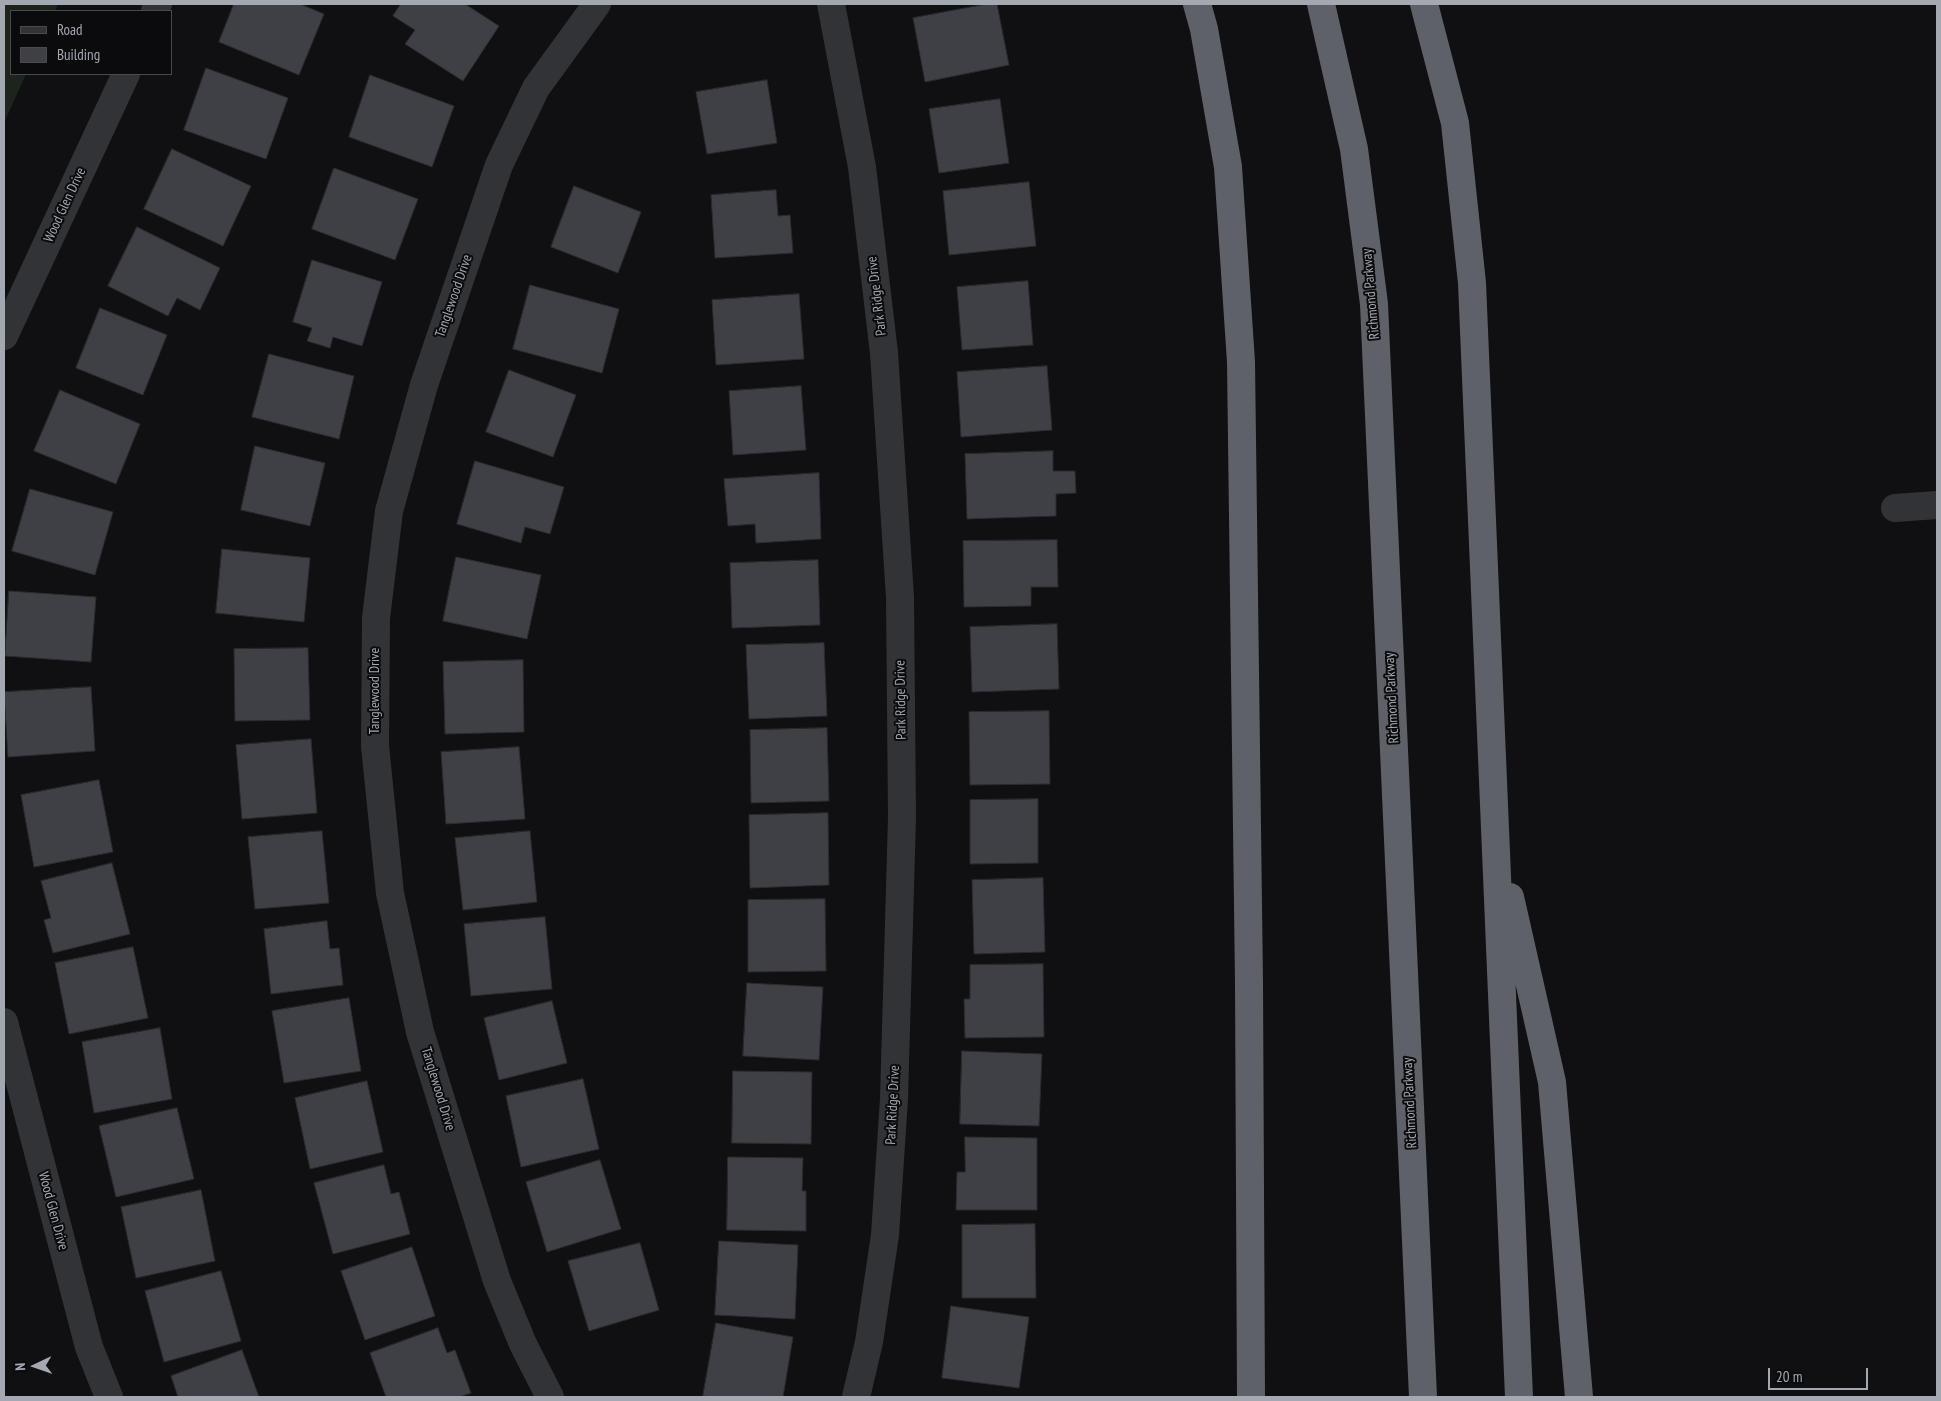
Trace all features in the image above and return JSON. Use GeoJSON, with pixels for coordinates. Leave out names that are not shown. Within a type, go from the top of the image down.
{"type":"FeatureCollection","features":[{"type":"Feature","properties":{"kind":"highway"},"geometry":{"type":"LineString","coordinates":[[1197,4],[1204,29],[1228,167],[1241,362],[1252,1397]]}},
{"type":"Feature","properties":{"kind":"highway","name":"Richmond Parkway"},"geometry":{"type":"LineString","coordinates":[[1321,4],[1354,149],[1374,304],[1423,1397]]}},
{"type":"Feature","properties":{"kind":"highway"},"geometry":{"type":"LineString","coordinates":[[1424,4],[1455,123],[1472,284],[1519,1397]]}},
{"type":"Feature","properties":{"kind":"highway"},"geometry":{"type":"LineString","coordinates":[[1495,828],[1552,1082],[1578,1397]]}},
{"type":"Feature","properties":{"kind":"street","name":"Tanglewood Drive"},"geometry":{"type":"LineString","coordinates":[[550,1397],[523,1344],[497,1281],[420,1032],[390,893],[375,746],[376,618],[389,511],[424,385],[499,165],[536,88],[597,4]]}},
{"type":"Feature","properties":{"kind":"street","name":"Park Ridge Drive"},"geometry":{"type":"LineString","coordinates":[[831,4],[862,166],[883,343],[900,597],[902,817],[894,1099],[885,1235],[869,1342],[856,1397]]}},
{"type":"Feature","properties":{"kind":"street","name":"Wood Glen Drive"},"geometry":{"type":"LineString","coordinates":[[4,336],[126,75]]}},
{"type":"Feature","properties":{"kind":"street"},"geometry":{"type":"LineString","coordinates":[[1895,508],[1937,505]]}},
{"type":"Feature","properties":{"kind":"street","name":"Wood Glen Drive"},"geometry":{"type":"LineString","coordinates":[[4,1022],[89,1347],[108,1397]]}},
{"type":"Feature","properties":{"kind":"shaded area"},"geometry":{"type":"Polygon","coordinates":[[[4,4],[58,4],[55,10],[10,10],[10,75],[26,75],[4,123],[4,4]]]}},
{"type":"Feature","properties":{"kind":"building"},"geometry":{"type":"Polygon","coordinates":[[[234,4],[300,4],[324,14],[299,75],[219,42],[234,4]]]}},
{"type":"Feature","properties":{"kind":"building"},"geometry":{"type":"Polygon","coordinates":[[[401,4],[465,4],[499,26],[463,81],[405,44],[415,30],[393,16],[401,4]]]}},
{"type":"Feature","properties":{"kind":"building"},"geometry":{"type":"Polygon","coordinates":[[[987,4],[997,4],[1009,65],[925,82],[913,18],[987,4]]]}},
{"type":"Feature","properties":{"kind":"building"},"geometry":{"type":"Polygon","coordinates":[[[206,68],[288,98],[266,159],[184,130],[206,68]]]}},
{"type":"Feature","properties":{"kind":"building"},"geometry":{"type":"Polygon","coordinates":[[[370,75],[454,106],[432,167],[349,137],[370,75]]]}},
{"type":"Feature","properties":{"kind":"building"},"geometry":{"type":"Polygon","coordinates":[[[767,80],[777,143],[707,154],[696,92],[767,80]]]}},
{"type":"Feature","properties":{"kind":"building"},"geometry":{"type":"Polygon","coordinates":[[[1000,99],[1009,163],[939,173],[929,109],[1000,99]]]}},
{"type":"Feature","properties":{"kind":"building"},"geometry":{"type":"Polygon","coordinates":[[[172,149],[251,186],[223,246],[144,209],[172,149]]]}},
{"type":"Feature","properties":{"kind":"building"},"geometry":{"type":"Polygon","coordinates":[[[334,168],[418,199],[395,260],[312,229],[334,168]]]}},
{"type":"Feature","properties":{"kind":"building"},"geometry":{"type":"Polygon","coordinates":[[[1029,182],[1036,246],[949,255],[943,191],[1029,182]]]}},
{"type":"Feature","properties":{"kind":"building"},"geometry":{"type":"Polygon","coordinates":[[[574,186],[641,212],[618,273],[551,247],[574,186]]]}},
{"type":"Feature","properties":{"kind":"building"},"geometry":{"type":"Polygon","coordinates":[[[776,190],[778,216],[790,215],[793,253],[715,258],[711,195],[776,190]]]}},
{"type":"Feature","properties":{"kind":"building"},"geometry":{"type":"Polygon","coordinates":[[[137,227],[220,268],[200,310],[177,298],[168,316],[108,286],[137,227]]]}},
{"type":"Feature","properties":{"kind":"building"},"geometry":{"type":"Polygon","coordinates":[[[312,260],[382,282],[362,346],[333,337],[330,348],[307,341],[312,328],[293,322],[312,260]]]}},
{"type":"Feature","properties":{"kind":"building"},"geometry":{"type":"Polygon","coordinates":[[[1028,281],[1033,345],[962,350],[957,287],[1028,281]]]}},
{"type":"Feature","properties":{"kind":"building"},"geometry":{"type":"Polygon","coordinates":[[[530,285],[619,309],[602,373],[513,349],[530,285]]]}},
{"type":"Feature","properties":{"kind":"building"},"geometry":{"type":"Polygon","coordinates":[[[799,294],[804,359],[716,365],[712,300],[799,294]]]}},
{"type":"Feature","properties":{"kind":"building"},"geometry":{"type":"Polygon","coordinates":[[[100,308],[167,335],[143,395],[76,368],[100,308]]]}},
{"type":"Feature","properties":{"kind":"building"},"geometry":{"type":"Polygon","coordinates":[[[269,354],[354,376],[339,439],[252,417],[269,354]]]}},
{"type":"Feature","properties":{"kind":"building"},"geometry":{"type":"Polygon","coordinates":[[[1047,366],[1052,430],[961,437],[957,372],[1047,366]]]}},
{"type":"Feature","properties":{"kind":"building"},"geometry":{"type":"Polygon","coordinates":[[[509,370],[576,395],[553,457],[486,432],[509,370]]]}},
{"type":"Feature","properties":{"kind":"building"},"geometry":{"type":"Polygon","coordinates":[[[801,386],[806,450],[733,455],[729,391],[801,386]]]}},
{"type":"Feature","properties":{"kind":"building"},"geometry":{"type":"Polygon","coordinates":[[[60,390],[140,424],[116,484],[34,451],[60,390]]]}},
{"type":"Feature","properties":{"kind":"building"},"geometry":{"type":"Polygon","coordinates":[[[255,446],[325,463],[310,526],[241,510],[255,446]]]}},
{"type":"Feature","properties":{"kind":"building"},"geometry":{"type":"Polygon","coordinates":[[[1053,451],[1053,471],[1075,471],[1076,493],[1056,494],[1056,516],[967,519],[965,454],[1053,451]]]}},
{"type":"Feature","properties":{"kind":"building"},"geometry":{"type":"Polygon","coordinates":[[[475,461],[564,487],[550,534],[525,527],[521,543],[457,524],[475,461]]]}},
{"type":"Feature","properties":{"kind":"building"},"geometry":{"type":"Polygon","coordinates":[[[819,473],[821,539],[756,543],[755,524],[728,526],[724,479],[819,473]]]}},
{"type":"Feature","properties":{"kind":"building"},"geometry":{"type":"Polygon","coordinates":[[[30,489],[113,512],[95,575],[12,551],[30,489]]]}},
{"type":"Feature","properties":{"kind":"building"},"geometry":{"type":"Polygon","coordinates":[[[1057,540],[1058,587],[1031,587],[1031,606],[964,607],[963,541],[1057,540]]]}},
{"type":"Feature","properties":{"kind":"building"},"geometry":{"type":"Polygon","coordinates":[[[222,549],[310,558],[304,622],[216,613],[222,549]]]}},
{"type":"Feature","properties":{"kind":"building"},"geometry":{"type":"Polygon","coordinates":[[[456,557],[541,575],[527,639],[443,621],[456,557]]]}},
{"type":"Feature","properties":{"kind":"building"},"geometry":{"type":"Polygon","coordinates":[[[818,560],[820,625],[732,628],[730,563],[818,560]]]}},
{"type":"Feature","properties":{"kind":"building"},"geometry":{"type":"Polygon","coordinates":[[[9,591],[96,597],[91,662],[5,656],[9,591]]]}},
{"type":"Feature","properties":{"kind":"building"},"geometry":{"type":"Polygon","coordinates":[[[1057,624],[1059,689],[972,692],[970,627],[1057,624]]]}},
{"type":"Feature","properties":{"kind":"building"},"geometry":{"type":"Polygon","coordinates":[[[824,643],[827,716],[749,719],[746,645],[824,643]]]}},
{"type":"Feature","properties":{"kind":"building"},"geometry":{"type":"Polygon","coordinates":[[[308,648],[310,720],[235,721],[234,649],[308,648]]]}},
{"type":"Feature","properties":{"kind":"building"},"geometry":{"type":"Polygon","coordinates":[[[523,660],[524,732],[445,734],[443,662],[523,660]]]}},
{"type":"Feature","properties":{"kind":"building"},"geometry":{"type":"Polygon","coordinates":[[[91,687],[95,751],[8,757],[4,692],[91,687]]]}},
{"type":"Feature","properties":{"kind":"building"},"geometry":{"type":"Polygon","coordinates":[[[1049,711],[1050,784],[970,785],[969,712],[1049,711]]]}},
{"type":"Feature","properties":{"kind":"building"},"geometry":{"type":"Polygon","coordinates":[[[827,728],[829,801],[751,803],[750,730],[827,728]]]}},
{"type":"Feature","properties":{"kind":"building"},"geometry":{"type":"Polygon","coordinates":[[[311,739],[317,813],[242,819],[236,745],[311,739]]]}},
{"type":"Feature","properties":{"kind":"building"},"geometry":{"type":"Polygon","coordinates":[[[519,747],[525,819],[446,824],[441,752],[519,747]]]}},
{"type":"Feature","properties":{"kind":"building"},"geometry":{"type":"Polygon","coordinates":[[[99,780],[113,852],[34,867],[21,795],[99,780]]]}},
{"type":"Feature","properties":{"kind":"building"},"geometry":{"type":"Polygon","coordinates":[[[1038,799],[1038,863],[970,864],[970,800],[1038,799]]]}},
{"type":"Feature","properties":{"kind":"building"},"geometry":{"type":"Polygon","coordinates":[[[828,813],[829,885],[750,888],[749,815],[828,813]]]}},
{"type":"Feature","properties":{"kind":"building"},"geometry":{"type":"Polygon","coordinates":[[[322,831],[329,903],[255,909],[248,837],[322,831]]]}},
{"type":"Feature","properties":{"kind":"building"},"geometry":{"type":"Polygon","coordinates":[[[530,831],[537,902],[463,910],[455,838],[530,831]]]}},
{"type":"Feature","properties":{"kind":"building"},"geometry":{"type":"Polygon","coordinates":[[[112,863],[130,934],[53,953],[44,920],[51,918],[41,881],[112,863]]]}},
{"type":"Feature","properties":{"kind":"building"},"geometry":{"type":"Polygon","coordinates":[[[1043,878],[1045,952],[974,954],[972,880],[1043,878]]]}},
{"type":"Feature","properties":{"kind":"building"},"geometry":{"type":"Polygon","coordinates":[[[825,899],[826,971],[748,972],[748,900],[825,899]]]}},
{"type":"Feature","properties":{"kind":"building"},"geometry":{"type":"Polygon","coordinates":[[[545,917],[552,989],[471,996],[464,924],[545,917]]]}},
{"type":"Feature","properties":{"kind":"building"},"geometry":{"type":"Polygon","coordinates":[[[327,921],[330,949],[339,948],[343,985],[271,994],[264,929],[327,921]]]}},
{"type":"Feature","properties":{"kind":"building"},"geometry":{"type":"Polygon","coordinates":[[[133,947],[148,1018],[69,1034],[55,963],[133,947]]]}},
{"type":"Feature","properties":{"kind":"building"},"geometry":{"type":"Polygon","coordinates":[[[1043,964],[1044,1037],[965,1038],[964,999],[970,999],[970,965],[1043,964]]]}},
{"type":"Feature","properties":{"kind":"building"},"geometry":{"type":"Polygon","coordinates":[[[747,983],[823,987],[819,1060],[743,1056],[747,983]]]}},
{"type":"Feature","properties":{"kind":"building"},"geometry":{"type":"Polygon","coordinates":[[[349,998],[361,1071],[284,1083],[272,1011],[349,998]]]}},
{"type":"Feature","properties":{"kind":"building"},"geometry":{"type":"Polygon","coordinates":[[[552,1001],[567,1063],[499,1080],[484,1018],[552,1001]]]}},
{"type":"Feature","properties":{"kind":"building"},"geometry":{"type":"Polygon","coordinates":[[[160,1028],[172,1099],[94,1113],[82,1042],[160,1028]]]}},
{"type":"Feature","properties":{"kind":"building"},"geometry":{"type":"Polygon","coordinates":[[[962,1051],[1042,1054],[1039,1126],[960,1124],[962,1051]]]}},
{"type":"Feature","properties":{"kind":"building"},"geometry":{"type":"Polygon","coordinates":[[[733,1071],[812,1072],[811,1144],[732,1143],[733,1071]]]}},
{"type":"Feature","properties":{"kind":"building"},"geometry":{"type":"Polygon","coordinates":[[[583,1079],[599,1149],[521,1167],[506,1096],[583,1079]]]}},
{"type":"Feature","properties":{"kind":"building"},"geometry":{"type":"Polygon","coordinates":[[[367,1081],[383,1152],[310,1169],[295,1098],[367,1081]]]}},
{"type":"Feature","properties":{"kind":"building"},"geometry":{"type":"Polygon","coordinates":[[[177,1108],[194,1179],[116,1197],[99,1126],[177,1108]]]}},
{"type":"Feature","properties":{"kind":"building"},"geometry":{"type":"Polygon","coordinates":[[[965,1137],[1037,1138],[1037,1210],[956,1210],[957,1172],[965,1172],[965,1137]]]}},
{"type":"Feature","properties":{"kind":"building"},"geometry":{"type":"Polygon","coordinates":[[[728,1157],[803,1158],[802,1191],[806,1191],[806,1231],[727,1230],[728,1157]]]}},
{"type":"Feature","properties":{"kind":"building"},"geometry":{"type":"Polygon","coordinates":[[[600,1160],[621,1229],[547,1252],[526,1182],[600,1160]]]}},
{"type":"Feature","properties":{"kind":"building"},"geometry":{"type":"Polygon","coordinates":[[[384,1165],[391,1194],[399,1192],[410,1234],[333,1254],[314,1183],[384,1165]]]}},
{"type":"Feature","properties":{"kind":"building"},"geometry":{"type":"Polygon","coordinates":[[[201,1190],[215,1261],[136,1278],[121,1207],[201,1190]]]}},
{"type":"Feature","properties":{"kind":"building"},"geometry":{"type":"Polygon","coordinates":[[[1035,1224],[1036,1298],[962,1298],[962,1225],[1035,1224]]]}},
{"type":"Feature","properties":{"kind":"building"},"geometry":{"type":"Polygon","coordinates":[[[719,1241],[798,1245],[795,1319],[715,1315],[719,1241]]]}},
{"type":"Feature","properties":{"kind":"building"},"geometry":{"type":"Polygon","coordinates":[[[640,1243],[659,1310],[589,1331],[568,1261],[640,1243]]]}},
{"type":"Feature","properties":{"kind":"building"},"geometry":{"type":"Polygon","coordinates":[[[412,1247],[435,1316],[365,1340],[341,1271],[412,1247]]]}},
{"type":"Feature","properties":{"kind":"building"},"geometry":{"type":"Polygon","coordinates":[[[221,1271],[241,1341],[164,1362],[145,1291],[221,1271]]]}},
{"type":"Feature","properties":{"kind":"building"},"geometry":{"type":"Polygon","coordinates":[[[951,1306],[1029,1317],[1019,1388],[942,1378],[951,1306]]]}},
{"type":"Feature","properties":{"kind":"building"},"geometry":{"type":"Polygon","coordinates":[[[716,1323],[793,1337],[783,1397],[703,1396],[716,1323]]]}},
{"type":"Feature","properties":{"kind":"building"},"geometry":{"type":"Polygon","coordinates":[[[438,1328],[447,1353],[455,1350],[471,1393],[459,1397],[386,1397],[370,1353],[438,1328]]]}},
{"type":"Feature","properties":{"kind":"building"},"geometry":{"type":"Polygon","coordinates":[[[242,1350],[259,1397],[178,1397],[171,1376],[242,1350]]]}}]}
